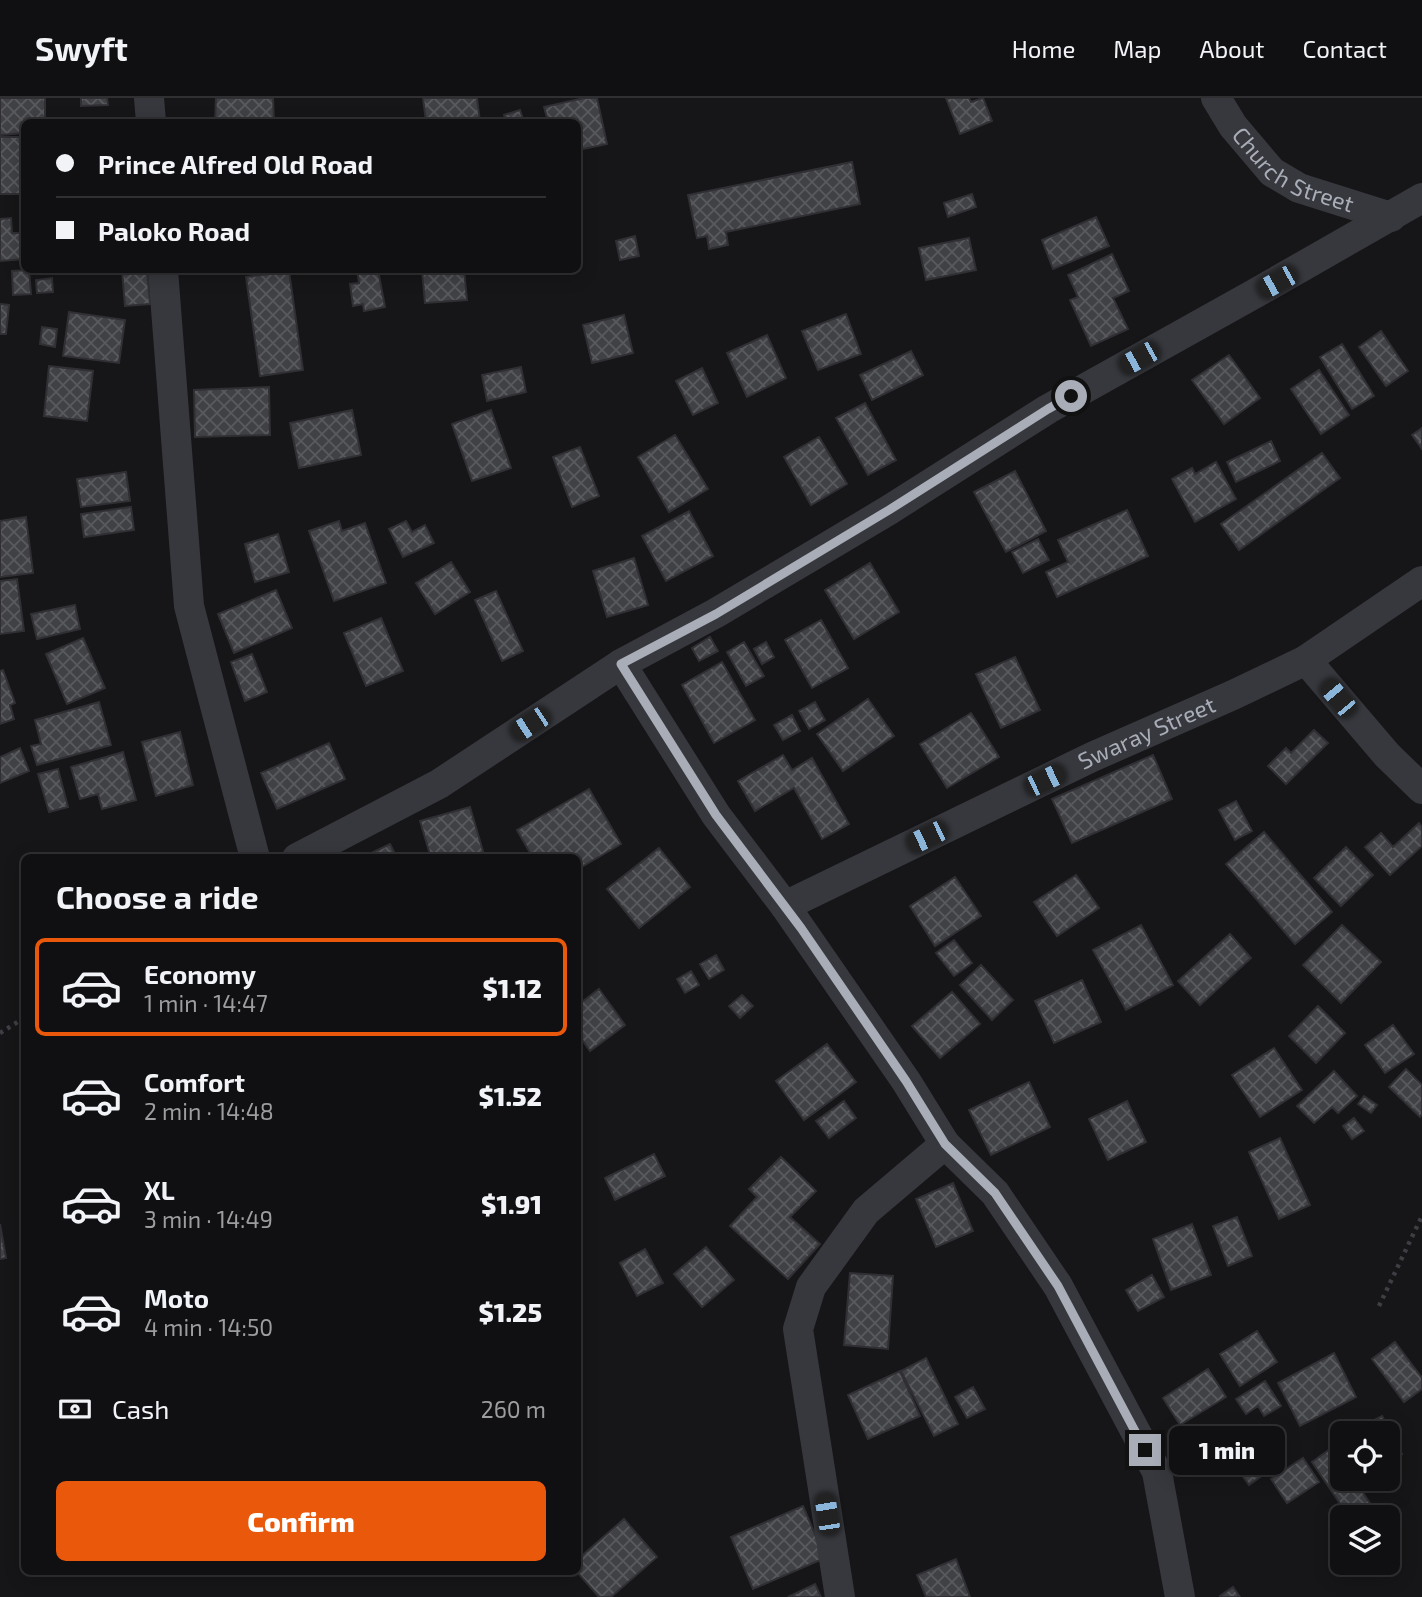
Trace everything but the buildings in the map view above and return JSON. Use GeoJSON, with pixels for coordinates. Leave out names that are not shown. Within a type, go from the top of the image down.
{"type":"FeatureCollection","features":[{"type":"Feature","properties":{"kind":"street"},"geometry":{"type":"LineString","coordinates":[[149,98],[151,119]]}},
{"type":"Feature","properties":{"kind":"street","name":"Church Street"},"geometry":{"type":"LineString","coordinates":[[1216,98],[1233,126],[1272,172],[1299,188],[1391,217]]}},
{"type":"Feature","properties":{"kind":"street"},"geometry":{"type":"LineString","coordinates":[[305,854],[439,784],[621,664],[716,614],[889,510],[1048,409],[1422,198]]}},
{"type":"Feature","properties":{"kind":"street"},"geometry":{"type":"LineString","coordinates":[[163,273],[189,606],[254,854]]}},
{"type":"Feature","properties":{"kind":"street","name":"Swaray Street"},"geometry":{"type":"LineString","coordinates":[[785,906],[1092,757],[1306,660],[1422,581]]}},
{"type":"Feature","properties":{"kind":"street"},"geometry":{"type":"LineString","coordinates":[[1306,660],[1387,755],[1422,789]]}},
{"type":"Feature","properties":{"kind":"street"},"geometry":{"type":"LineString","coordinates":[[621,664],[716,815],[785,906],[906,1081],[945,1144],[995,1193],[1058,1286],[1157,1472],[1180,1597]]}},
{"type":"Feature","properties":{"kind":"street"},"geometry":{"type":"LineString","coordinates":[[840,1597],[798,1328],[811,1287],[866,1211],[945,1144]]}},
{"type":"Feature","properties":{"kind":"path"},"geometry":{"type":"LineString","coordinates":[[0,1033],[21,1019]]}},
{"type":"Feature","properties":{"kind":"path"},"geometry":{"type":"LineString","coordinates":[[1379,1306],[1422,1216]]}},
{"type":"Feature","properties":{"kind":"route"},"geometry":{"type":"LineString","coordinates":[[1071,396],[716,614],[621,664],[716,815],[801,928],[906,1081],[945,1144],[995,1193],[1058,1286],[1145,1450]]}}]}
